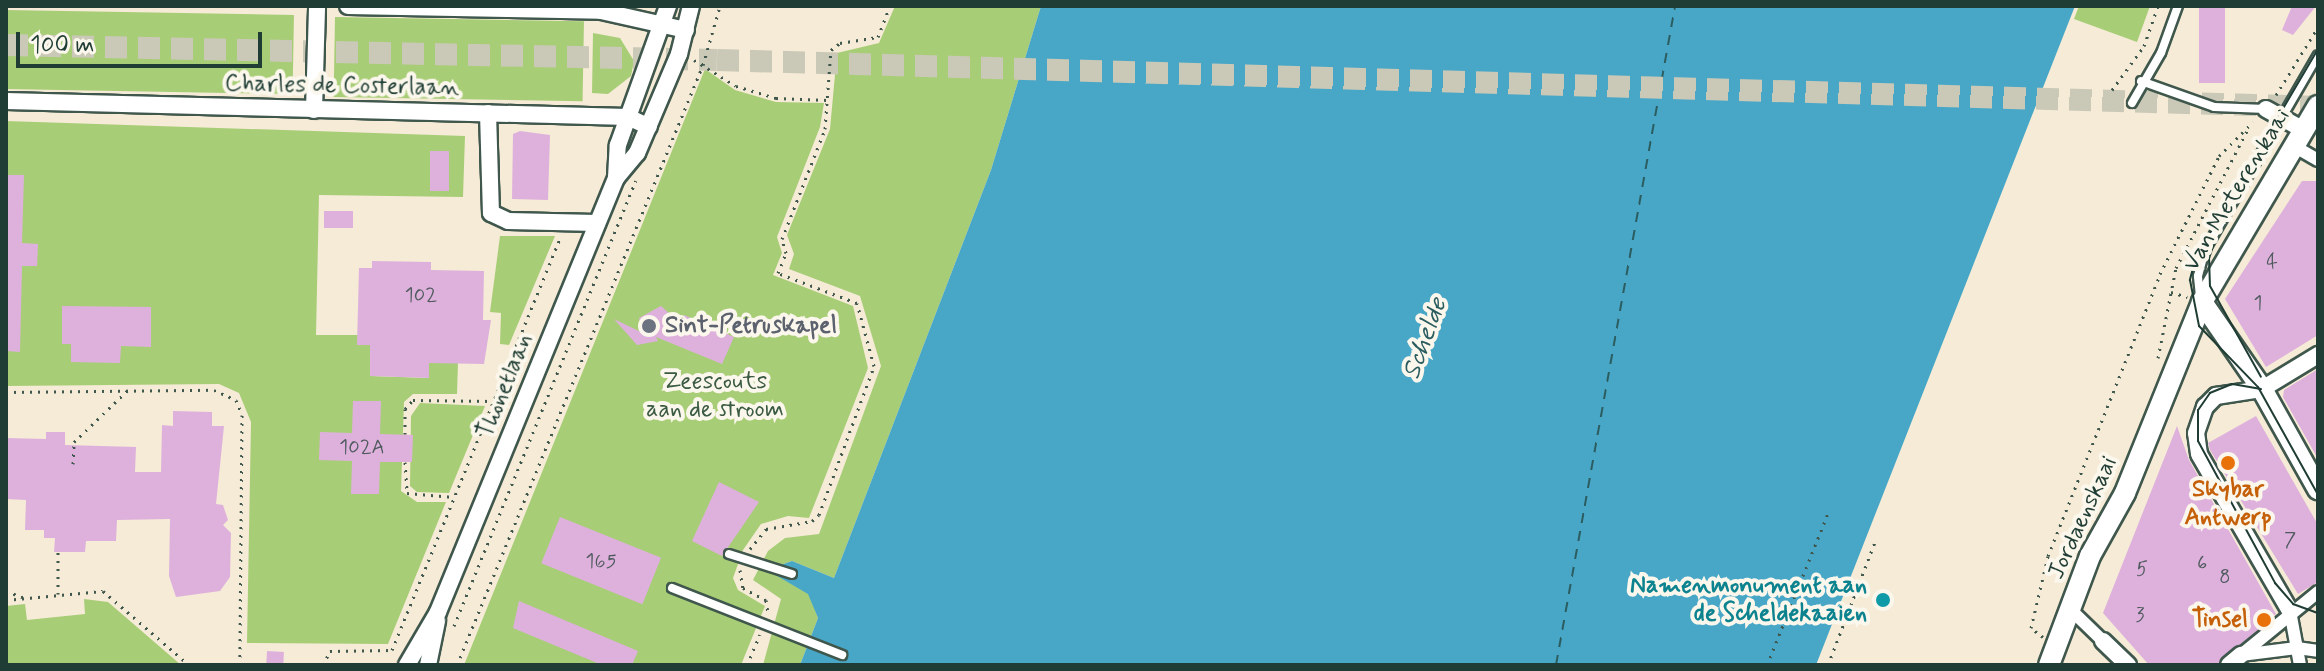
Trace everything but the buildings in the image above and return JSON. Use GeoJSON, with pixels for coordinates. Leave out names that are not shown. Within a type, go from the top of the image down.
{"type":"FeatureCollection","features":[{"type":"Feature","properties":{"kind":"street"},"geometry":{"type":"LineString","coordinates":[[314,110],[317,6]]}},
{"type":"Feature","properties":{"kind":"street"},"geometry":{"type":"LineString","coordinates":[[348,6],[602,9],[686,30]]}},
{"type":"Feature","properties":{"kind":"street","name":"Thonetlaan"},"geometry":{"type":"LineString","coordinates":[[616,178],[618,145],[668,6]]}},
{"type":"Feature","properties":{"kind":"street","name":"Thonetlaan"},"geometry":{"type":"LineString","coordinates":[[407,665],[438,612],[616,178],[637,153],[649,127],[679,54],[691,6]]}},
{"type":"Feature","properties":{"kind":"street","name":"Charles de Costerlaan"},"geometry":{"type":"LineString","coordinates":[[6,101],[628,117]]}},
{"type":"Feature","properties":{"kind":"street","name":"Van Meterenkaai"},"geometry":{"type":"LineString","coordinates":[[2166,394],[2203,301],[2304,135],[2318,106]]}},
{"type":"Feature","properties":{"kind":"street"},"geometry":{"type":"LineString","coordinates":[[488,113],[486,194],[491,213],[508,221],[597,223]]}},
{"type":"Feature","properties":{"kind":"street"},"geometry":{"type":"LineString","coordinates":[[2273,113],[2304,135],[2318,160]]}},
{"type":"Feature","properties":{"kind":"street"},"geometry":{"type":"LineString","coordinates":[[628,117],[649,127]]}},
{"type":"Feature","properties":{"kind":"street"},"geometry":{"type":"LineString","coordinates":[[2203,301],[2262,389],[2318,489]]}},
{"type":"Feature","properties":{"kind":"street"},"geometry":{"type":"LineString","coordinates":[[2300,665],[2290,611],[2267,580],[2197,447],[2199,422],[2209,401],[2230,390],[2262,389],[2318,355]]}},
{"type":"Feature","properties":{"kind":"street","name":"Jordaenskaai"},"geometry":{"type":"LineString","coordinates":[[2052,656],[2166,394]]}},
{"type":"Feature","properties":{"kind":"street"},"geometry":{"type":"LineString","coordinates":[[2235,660],[2290,611],[2318,592]]}},
{"type":"Feature","properties":{"kind":"street"},"geometry":{"type":"LineString","coordinates":[[2070,609],[2128,665]]}},
{"type":"Feature","properties":{"kind":"street","name":"Thonetlaan"},"geometry":{"type":"LineString","coordinates":[[428,665],[438,612]]}},
{"type":"Feature","properties":{"kind":"street"},"geometry":{"type":"LineString","coordinates":[[2235,660],[2297,648],[2318,651]]}},
{"type":"Feature","properties":{"kind":"lane"},"geometry":{"type":"LineString","coordinates":[[2132,103],[2141,81],[2161,53],[2178,6]]}},
{"type":"Feature","properties":{"kind":"lane"},"geometry":{"type":"LineString","coordinates":[[2203,301],[2198,276],[2205,250],[2273,113],[2318,55]]}},
{"type":"Feature","properties":{"kind":"lane"},"geometry":{"type":"LineString","coordinates":[[2141,81],[2214,107],[2273,113]]}},
{"type":"Feature","properties":{"kind":"lane"},"geometry":{"type":"LineString","coordinates":[[729,554],[792,574]]}},
{"type":"Feature","properties":{"kind":"lane"},"geometry":{"type":"LineString","coordinates":[[672,588],[842,655]]}},
{"type":"Feature","properties":{"kind":"path"},"geometry":{"type":"LineString","coordinates":[[457,665],[703,65],[720,6]]}},
{"type":"Feature","properties":{"kind":"path"},"geometry":{"type":"LineString","coordinates":[[747,665],[770,604],[743,588],[739,575],[744,559],[766,529],[812,521],[819,515],[874,366],[857,303],[778,273],[786,253],[782,239],[825,129],[831,50],[840,43],[878,37],[890,6]]}},
{"type":"Feature","properties":{"kind":"path"},"geometry":{"type":"LineString","coordinates":[[2112,90],[2144,46],[2158,6]]}},
{"type":"Feature","properties":{"kind":"path"},"geometry":{"type":"LineString","coordinates":[[2273,113],[2318,27]]}},
{"type":"Feature","properties":{"kind":"path"},"geometry":{"type":"LineString","coordinates":[[679,54],[736,86],[776,98],[828,100]]}},
{"type":"Feature","properties":{"kind":"path"},"geometry":{"type":"LineString","coordinates":[[2052,656],[2031,628],[2048,556],[2185,218],[2219,156],[2252,122],[2226,164],[2176,268],[2156,365]]}},
{"type":"Feature","properties":{"kind":"path"},"geometry":{"type":"LineString","coordinates":[[449,639],[640,172]]}},
{"type":"Feature","properties":{"kind":"path"},"geometry":{"type":"LineString","coordinates":[[323,665],[330,651],[392,650],[567,222]]}},
{"type":"Feature","properties":{"kind":"path"},"geometry":{"type":"LineString","coordinates":[[6,392],[214,390],[229,394],[240,407],[240,665]]}},
{"type":"Feature","properties":{"kind":"path"},"geometry":{"type":"LineString","coordinates":[[73,464],[74,442],[127,391]]}},
{"type":"Feature","properties":{"kind":"path"},"geometry":{"type":"LineString","coordinates":[[405,434],[405,409],[413,400],[494,401]]}},
{"type":"Feature","properties":{"kind":"path"},"geometry":{"type":"LineString","coordinates":[[405,462],[407,493],[454,497]]}},
{"type":"Feature","properties":{"kind":"path"},"geometry":{"type":"LineString","coordinates":[[1767,665],[1829,511]]}},
{"type":"Feature","properties":{"kind":"path"},"geometry":{"type":"LineString","coordinates":[[1828,665],[1876,539]]}},
{"type":"Feature","properties":{"kind":"path"},"geometry":{"type":"LineString","coordinates":[[58,552],[58,594]]}},
{"type":"Feature","properties":{"kind":"path"},"geometry":{"type":"LineString","coordinates":[[6,591],[26,599]]}},
{"type":"Feature","properties":{"kind":"path"},"geometry":{"type":"LineString","coordinates":[[6,600],[103,591],[189,665]]}},
{"type":"Feature","properties":{"kind":"green space"},"geometry":{"type":"Polygon","coordinates":[[[895,6],[1041,6],[991,170],[834,578],[792,561],[768,570],[809,594],[818,618],[800,665],[763,665],[781,599],[753,580],[768,551],[785,538],[819,534],[881,366],[860,296],[789,269],[794,254],[787,235],[830,129],[837,53],[879,43],[895,6]]]}},
{"type":"Feature","properties":{"kind":"green space"},"geometry":{"type":"Polygon","coordinates":[[[2079,6],[2150,6],[2137,42],[2074,19],[2079,6]]]}},
{"type":"Feature","properties":{"kind":"green space"},"geometry":{"type":"Polygon","coordinates":[[[6,10],[294,15],[293,94],[6,89],[6,10]]]}},
{"type":"Feature","properties":{"kind":"green space"},"geometry":{"type":"Polygon","coordinates":[[[335,17],[584,21],[583,101],[334,97],[335,17]]]}},
{"type":"Feature","properties":{"kind":"green space"},"geometry":{"type":"Polygon","coordinates":[[[593,33],[620,38],[634,61],[631,76],[608,94],[592,93],[593,33]]]}},
{"type":"Feature","properties":{"kind":"green space","name":"Zeescouts aan de stroom"},"geometry":{"type":"Polygon","coordinates":[[[705,69],[735,90],[776,102],[824,103],[820,127],[777,237],[782,253],[773,275],[853,306],[868,368],[809,518],[788,516],[761,524],[743,550],[733,578],[738,590],[765,606],[741,665],[464,665],[705,69]]]}},
{"type":"Feature","properties":{"kind":"green space"},"geometry":{"type":"Polygon","coordinates":[[[6,121],[465,136],[463,197],[319,195],[316,335],[358,335],[358,345],[370,345],[371,376],[428,378],[429,363],[458,363],[457,394],[413,394],[404,402],[401,491],[417,502],[446,502],[388,644],[247,643],[251,422],[239,393],[219,384],[6,386],[6,121]]]}},
{"type":"Feature","properties":{"kind":"green space"},"geometry":{"type":"Polygon","coordinates":[[[500,236],[555,236],[509,345],[500,344],[501,313],[490,312],[500,236]]]}},
{"type":"Feature","properties":{"kind":"green space"},"geometry":{"type":"Polygon","coordinates":[[[420,403],[485,406],[449,493],[417,492],[410,486],[411,416],[420,403]]]}},
{"type":"Feature","properties":{"kind":"green space"},"geometry":{"type":"Polygon","coordinates":[[[84,599],[108,602],[181,665],[6,665],[6,606],[25,604],[27,620],[85,614],[84,599]]]}},
{"type":"Feature","properties":{"kind":"water","name":"Schelde"},"geometry":{"type":"Polygon","coordinates":[[[1041,6],[2075,6],[1816,665],[800,665],[818,618],[808,594],[767,570],[792,561],[834,578],[991,170],[1041,6]]]}},
{"type":"Feature","properties":{"kind":"ferry route"},"geometry":{"type":"LineString","coordinates":[[1556,665],[1675,6]]}},
{"type":"Feature","properties":{"kind":"tunnel"},"geometry":{"type":"LineString","coordinates":[[6,45],[717,60],[2318,107]]}},
{"type":"Feature","properties":{"kind":"tram line"},"geometry":{"type":"LineString","coordinates":[[2318,49],[2196,257],[2190,280],[2199,326],[2258,387],[2318,495]]}},
{"type":"Feature","properties":{"kind":"tram line"},"geometry":{"type":"LineString","coordinates":[[2215,240],[2209,258],[2210,286],[2261,377]]}},
{"type":"Feature","properties":{"kind":"tram line"},"geometry":{"type":"LineString","coordinates":[[2261,389],[2232,384],[2210,393],[2198,410],[2198,441],[2275,583],[2293,604],[2318,613]]}},
{"type":"Feature","properties":{"kind":"place","name":"Sint-Petruskapel"},"geometry":{"type":"Point","coordinates":[649,326]}},
{"type":"Feature","properties":{"kind":"place","name":"Skybar Antwerp"},"geometry":{"type":"Point","coordinates":[2228,463]}},
{"type":"Feature","properties":{"kind":"place","name":"Namenmonument aan de Scheldekaaien"},"geometry":{"type":"Point","coordinates":[1883,600]}},
{"type":"Feature","properties":{"kind":"place","name":"Tinsel"},"geometry":{"type":"Point","coordinates":[2264,620]}}]}
